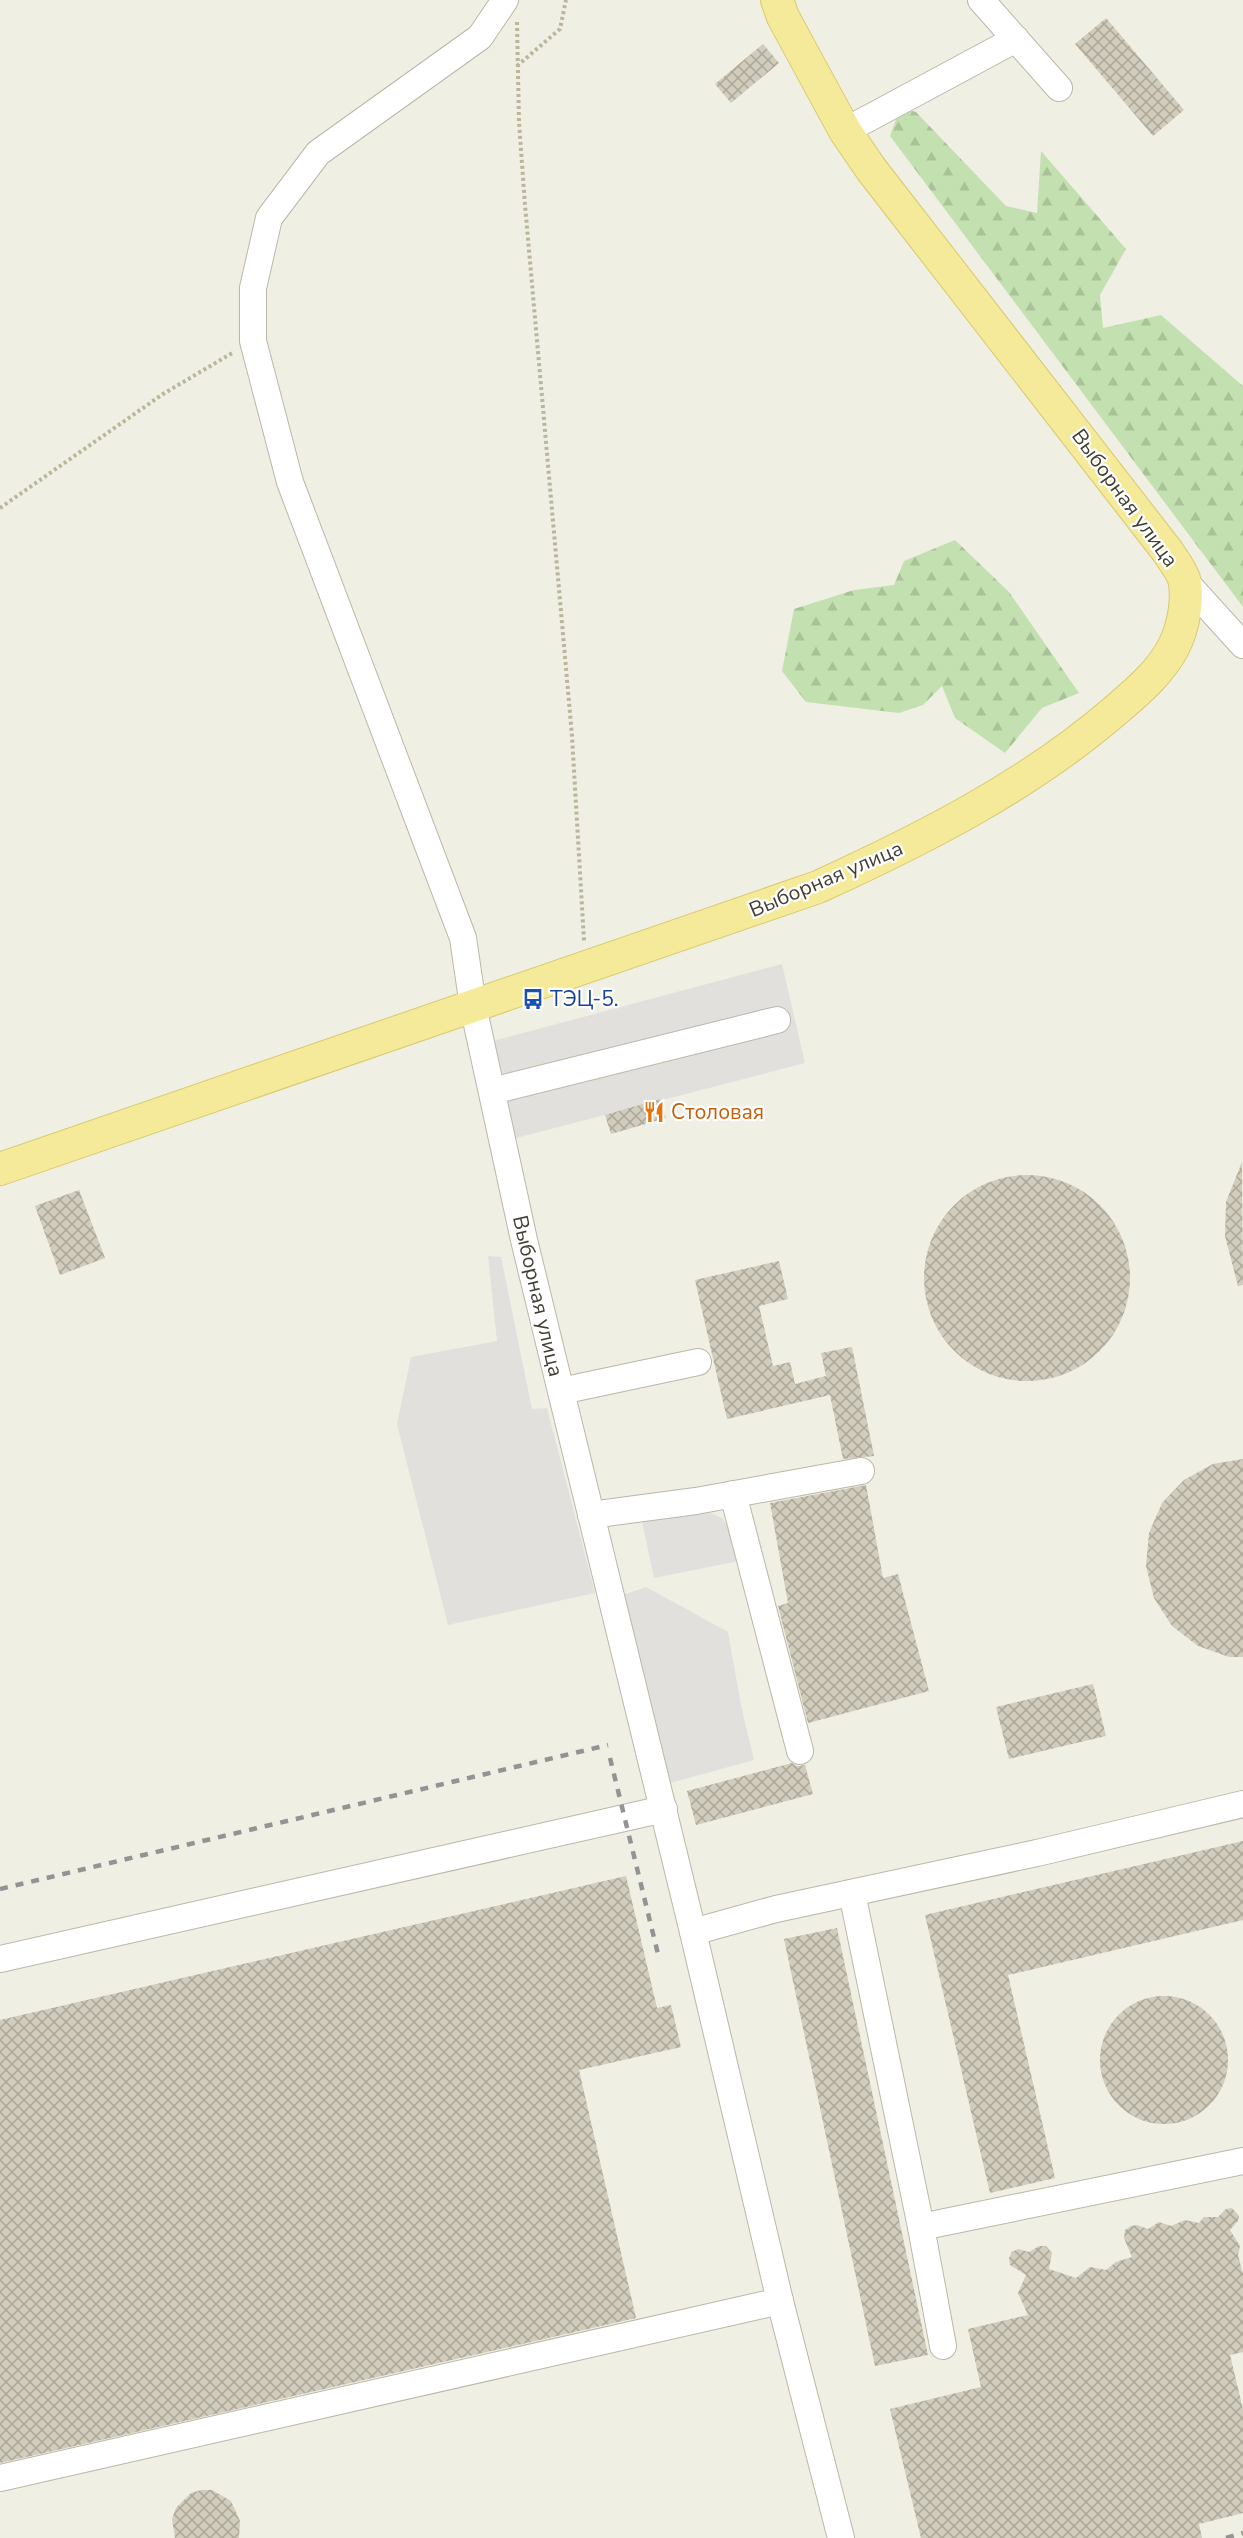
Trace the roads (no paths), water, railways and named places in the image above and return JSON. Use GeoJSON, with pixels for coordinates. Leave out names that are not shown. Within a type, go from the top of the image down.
{"type":"FeatureCollection","features":[{"type":"Feature","properties":{"kind":"main road","name":"Выборная улица"},"geometry":{"type":"LineString","coordinates":[[0,1169],[818,887],[892,854],[1032,775],[1089,733],[1145,685],[1173,648],[1182,625],[1185,592],[1183,579],[1161,542],[845,131],[771,4]]}},
{"type":"Feature","properties":{"kind":"street"},"geometry":{"type":"LineString","coordinates":[[981,0],[1059,88]]}},
{"type":"Feature","properties":{"kind":"street"},"geometry":{"type":"LineString","coordinates":[[473,1006],[463,938],[290,482],[253,341],[253,288],[269,218],[318,153],[480,37],[511,5]]}},
{"type":"Feature","properties":{"kind":"street"},"geometry":{"type":"LineString","coordinates":[[845,131],[1016,39]]}},
{"type":"Feature","properties":{"kind":"street"},"geometry":{"type":"LineString","coordinates":[[1183,579],[1243,645]]}},
{"type":"Feature","properties":{"kind":"street","name":"Выборная улица"},"geometry":{"type":"LineString","coordinates":[[473,1006],[524,1240],[664,1809],[780,2301],[841,2538]]}},
{"type":"Feature","properties":{"kind":"street"},"geometry":{"type":"LineString","coordinates":[[492,1091],[777,1020]]}},
{"type":"Feature","properties":{"kind":"street"},"geometry":{"type":"LineString","coordinates":[[561,1391],[698,1362]]}},
{"type":"Feature","properties":{"kind":"street"},"geometry":{"type":"LineString","coordinates":[[591,1515],[733,1494],[861,1471]]}},
{"type":"Feature","properties":{"kind":"street"},"geometry":{"type":"LineString","coordinates":[[733,1494],[800,1751]]}},
{"type":"Feature","properties":{"kind":"street"},"geometry":{"type":"LineString","coordinates":[[693,1932],[776,1910],[1037,1853],[1243,1804]]}},
{"type":"Feature","properties":{"kind":"street"},"geometry":{"type":"LineString","coordinates":[[0,1959],[664,1809]]}},
{"type":"Feature","properties":{"kind":"street"},"geometry":{"type":"LineString","coordinates":[[852,1893],[921,2227],[943,2346]]}},
{"type":"Feature","properties":{"kind":"street"},"geometry":{"type":"LineString","coordinates":[[921,2227],[1243,2161]]}},
{"type":"Feature","properties":{"kind":"street"},"geometry":{"type":"LineString","coordinates":[[0,2478],[780,2301]]}},
{"type":"Feature","properties":{"kind":"railway"},"geometry":{"type":"LineString","coordinates":[[0,1889],[608,1745]]}},
{"type":"Feature","properties":{"kind":"railway"},"geometry":{"type":"LineString","coordinates":[[610,1758],[658,1954]]}},
{"type":"Feature","properties":{"kind":"railway"},"geometry":{"type":"LineString","coordinates":[[1226,2538],[1243,2533]]}},
{"type":"Feature","properties":{"kind":"place","name":"ТЭЦ-5."},"geometry":{"type":"Point","coordinates":[533,999]}},
{"type":"Feature","properties":{"kind":"place","name":"Столовая"},"geometry":{"type":"Point","coordinates":[654,1112]}}]}
